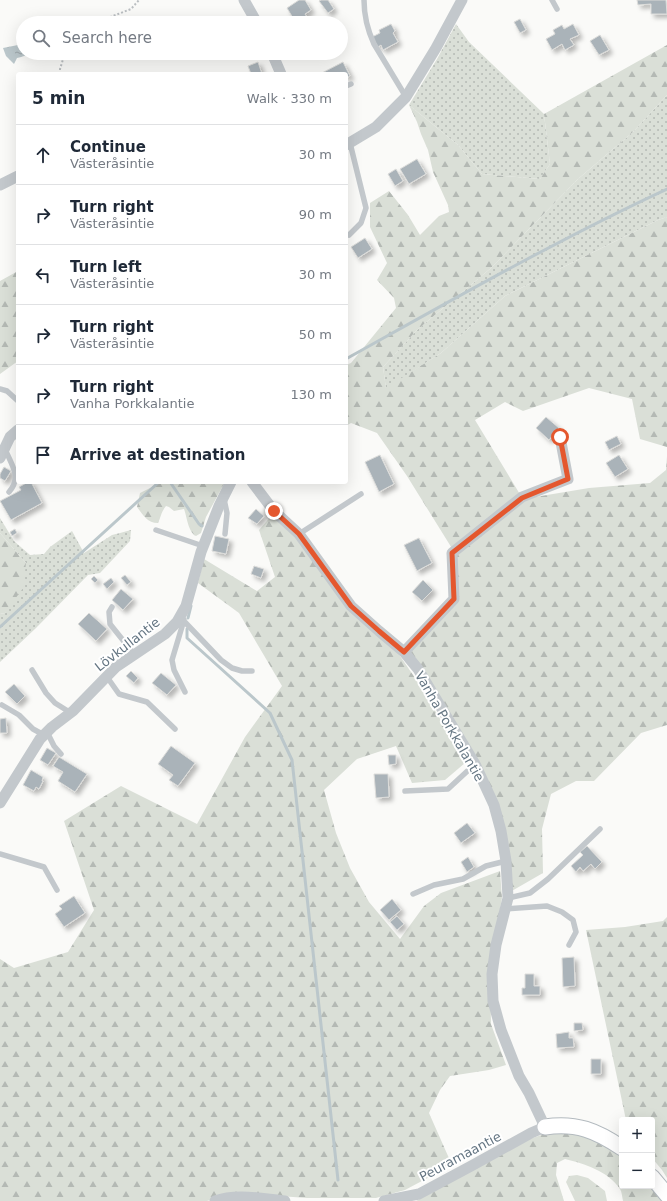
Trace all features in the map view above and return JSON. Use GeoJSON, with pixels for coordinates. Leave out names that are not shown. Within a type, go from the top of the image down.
{"type":"FeatureCollection","features":[{"type":"Feature","properties":{"kind":"street"},"geometry":{"type":"LineString","coordinates":[[244,0],[253,16]]}},
{"type":"Feature","properties":{"kind":"street"},"geometry":{"type":"LineString","coordinates":[[348,144],[376,127],[406,97],[436,48],[462,0]]}},
{"type":"Feature","properties":{"kind":"street"},"geometry":{"type":"LineString","coordinates":[[275,60],[280,72]]}},
{"type":"Feature","properties":{"kind":"street"},"geometry":{"type":"LineString","coordinates":[[0,185],[16,177]]}},
{"type":"Feature","properties":{"kind":"street"},"geometry":{"type":"LineString","coordinates":[[2,454],[10,437],[16,432]]}},
{"type":"Feature","properties":{"kind":"street"},"geometry":{"type":"LineString","coordinates":[[404,652],[454,599],[452,553],[522,498],[568,479],[560,437]]}},
{"type":"Feature","properties":{"kind":"street","name":"Lövkullantie"},"geometry":{"type":"LineString","coordinates":[[0,803],[40,739],[71,713],[116,668],[134,654],[165,634],[182,619],[203,546],[219,506],[231,484]]}},
{"type":"Feature","properties":{"kind":"street","name":"Vanha Porkkalantie"},"geometry":{"type":"LineString","coordinates":[[254,484],[274,511],[299,534],[351,606],[404,652],[418,669],[475,764],[494,805],[501,830],[506,861],[507,904],[496,945],[492,974],[493,1001],[501,1030],[519,1076],[530,1093],[546,1127]]}},
{"type":"Feature","properties":{"kind":"street"},"geometry":{"type":"LineString","coordinates":[[546,1127],[556,1125],[589,1130],[619,1146]]}},
{"type":"Feature","properties":{"kind":"street","name":"Peuramaantie"},"geometry":{"type":"LineString","coordinates":[[384,1201],[419,1194],[531,1133],[546,1127]]}},
{"type":"Feature","properties":{"kind":"street"},"geometry":{"type":"LineString","coordinates":[[655,1181],[667,1195]]}},
{"type":"Feature","properties":{"kind":"street"},"geometry":{"type":"LineString","coordinates":[[215,1201],[249,1197],[285,1201]]}},
{"type":"Feature","properties":{"kind":"lane"},"geometry":{"type":"LineString","coordinates":[[364,0],[370,35],[406,97]]}},
{"type":"Feature","properties":{"kind":"lane"},"geometry":{"type":"LineString","coordinates":[[552,0],[557,9]]}},
{"type":"Feature","properties":{"kind":"lane"},"geometry":{"type":"LineString","coordinates":[[348,144],[366,208],[361,223],[349,235]]}},
{"type":"Feature","properties":{"kind":"lane"},"geometry":{"type":"LineString","coordinates":[[0,389],[7,391],[16,400]]}},
{"type":"Feature","properties":{"kind":"lane"},"geometry":{"type":"LineString","coordinates":[[2,454],[16,476],[14,486],[9,492]]}},
{"type":"Feature","properties":{"kind":"lane"},"geometry":{"type":"LineString","coordinates":[[299,534],[361,494]]}},
{"type":"Feature","properties":{"kind":"lane"},"geometry":{"type":"LineString","coordinates":[[224,496],[227,513],[225,534]]}},
{"type":"Feature","properties":{"kind":"lane"},"geometry":{"type":"LineString","coordinates":[[156,530],[203,546]]}},
{"type":"Feature","properties":{"kind":"lane"},"geometry":{"type":"LineString","coordinates":[[112,607],[109,612],[110,624],[134,654]]}},
{"type":"Feature","properties":{"kind":"lane"},"geometry":{"type":"LineString","coordinates":[[182,619],[221,660],[232,668],[242,671],[252,671]]}},
{"type":"Feature","properties":{"kind":"lane"},"geometry":{"type":"LineString","coordinates":[[182,619],[172,660],[174,670],[185,692]]}},
{"type":"Feature","properties":{"kind":"lane"},"geometry":{"type":"LineString","coordinates":[[32,670],[46,693],[55,703],[71,713]]}},
{"type":"Feature","properties":{"kind":"lane"},"geometry":{"type":"LineString","coordinates":[[107,677],[119,694],[147,702],[175,729]]}},
{"type":"Feature","properties":{"kind":"lane"},"geometry":{"type":"LineString","coordinates":[[2,705],[19,715],[33,728],[45,734],[61,754]]}},
{"type":"Feature","properties":{"kind":"lane"},"geometry":{"type":"LineString","coordinates":[[405,791],[448,789],[475,764]]}},
{"type":"Feature","properties":{"kind":"lane"},"geometry":{"type":"LineString","coordinates":[[507,904],[530,893],[548,880],[600,829]]}},
{"type":"Feature","properties":{"kind":"lane"},"geometry":{"type":"LineString","coordinates":[[0,854],[44,867],[57,890]]}},
{"type":"Feature","properties":{"kind":"lane"},"geometry":{"type":"LineString","coordinates":[[413,894],[434,885],[463,880],[486,866],[506,861]]}},
{"type":"Feature","properties":{"kind":"lane"},"geometry":{"type":"LineString","coordinates":[[507,904],[547,906],[562,912],[573,920],[576,932],[569,945]]}},
{"type":"Feature","properties":{"kind":"path"},"geometry":{"type":"LineString","coordinates":[[114,16],[131,9],[139,0]]}},
{"type":"Feature","properties":{"kind":"path"},"geometry":{"type":"LineString","coordinates":[[60,72],[63,60]]}},
{"type":"Feature","properties":{"kind":"green space"},"geometry":{"type":"Polygon","coordinates":[[[456,24],[469,42],[544,114],[550,164],[540,179],[482,174],[458,145],[409,105],[456,24]]]}},
{"type":"Feature","properties":{"kind":"green space"},"geometry":{"type":"Polygon","coordinates":[[[667,45],[667,95],[633,132],[578,179],[491,268],[417,330],[383,367],[386,388],[441,353],[505,296],[658,220],[667,217],[667,447],[640,439],[632,399],[589,388],[523,411],[505,402],[475,420],[521,496],[453,550],[407,476],[377,433],[351,423],[348,425],[348,364],[351,363],[396,308],[394,298],[377,280],[387,263],[370,227],[370,203],[389,191],[408,215],[420,235],[439,216],[449,212],[448,205],[433,172],[428,150],[409,105],[458,145],[482,174],[540,179],[550,164],[544,114],[667,45]]]}},
{"type":"Feature","properties":{"kind":"green space"},"geometry":{"type":"Polygon","coordinates":[[[667,95],[667,217],[658,220],[505,296],[441,353],[386,389],[383,367],[417,330],[491,268],[578,179],[633,132],[667,95]]]}},
{"type":"Feature","properties":{"kind":"green space"},"geometry":{"type":"Polygon","coordinates":[[[16,272],[16,362],[0,374],[0,281],[16,272]]]}},
{"type":"Feature","properties":{"kind":"green space"},"geometry":{"type":"Polygon","coordinates":[[[667,456],[667,725],[641,733],[594,781],[576,781],[551,794],[542,829],[543,873],[510,892],[502,821],[409,651],[457,600],[455,554],[523,499],[589,488],[650,483],[666,470],[667,456]]]}},
{"type":"Feature","properties":{"kind":"green space"},"geometry":{"type":"Polygon","coordinates":[[[158,484],[224,484],[206,517],[201,533],[196,536],[191,531],[184,509],[174,511],[166,506],[158,523],[148,520],[137,507],[140,493],[158,484]]]}},
{"type":"Feature","properties":{"kind":"green space"},"geometry":{"type":"Polygon","coordinates":[[[273,514],[302,544],[398,653],[460,751],[465,763],[445,780],[412,783],[396,746],[357,759],[324,790],[336,833],[350,868],[369,902],[400,939],[424,906],[441,893],[500,871],[502,898],[490,963],[491,1024],[506,1065],[489,1070],[450,1076],[440,1090],[429,1113],[452,1165],[405,1190],[376,1198],[307,1198],[234,1193],[207,1201],[0,1201],[0,959],[14,968],[68,952],[94,910],[64,821],[121,786],[197,824],[245,737],[282,686],[239,613],[198,583],[204,559],[257,591],[275,577],[259,530],[273,514]]]}},
{"type":"Feature","properties":{"kind":"green space"},"geometry":{"type":"Polygon","coordinates":[[[0,518],[14,541],[30,555],[44,554],[50,547],[72,531],[84,553],[112,535],[131,530],[130,541],[100,573],[88,575],[0,662],[0,614],[5,613],[26,563],[0,533],[0,518]]]}},
{"type":"Feature","properties":{"kind":"green space"},"geometry":{"type":"Polygon","coordinates":[[[0,533],[26,563],[23,588],[5,613],[0,614],[0,533]]]}},
{"type":"Feature","properties":{"kind":"green space"},"geometry":{"type":"Polygon","coordinates":[[[667,917],[667,1178],[655,1162],[655,1117],[625,1117],[586,930],[625,927],[663,921],[667,917]]]}},
{"type":"Feature","properties":{"kind":"green space"},"geometry":{"type":"Polygon","coordinates":[[[563,1132],[583,1134],[619,1152],[619,1188],[609,1177],[596,1169],[565,1159],[557,1163],[556,1175],[564,1201],[416,1201],[530,1139],[544,1134],[563,1132]]]}},
{"type":"Feature","properties":{"kind":"green space"},"geometry":{"type":"Polygon","coordinates":[[[577,1175],[588,1178],[605,1191],[607,1201],[575,1201],[566,1182],[569,1176],[577,1175]]]}},
{"type":"Feature","properties":{"kind":"green space"},"geometry":{"type":"Polygon","coordinates":[[[620,1189],[654,1189],[662,1201],[623,1201],[620,1189]]]}},
{"type":"Feature","properties":{"kind":"water"},"geometry":{"type":"Polygon","coordinates":[[[16,45],[16,60],[14,64],[6,56],[3,48],[16,45]]]}},
{"type":"Feature","properties":{"kind":"building"},"geometry":{"type":"Polygon","coordinates":[[[299,0],[305,0],[311,10],[305,14],[306,16],[292,16],[287,8],[299,0]]]}},
{"type":"Feature","properties":{"kind":"building"},"geometry":{"type":"Polygon","coordinates":[[[328,0],[334,9],[328,13],[319,1],[328,0]]]}},
{"type":"Feature","properties":{"kind":"building"},"geometry":{"type":"Polygon","coordinates":[[[637,0],[666,0],[667,14],[651,14],[651,4],[638,5],[637,0]]]}},
{"type":"Feature","properties":{"kind":"building"},"geometry":{"type":"Polygon","coordinates":[[[520,19],[526,30],[520,33],[514,22],[520,19]]]}},
{"type":"Feature","properties":{"kind":"building"},"geometry":{"type":"Polygon","coordinates":[[[391,24],[395,31],[393,33],[398,42],[383,50],[381,45],[378,47],[372,37],[380,33],[379,30],[391,24]]]}},
{"type":"Feature","properties":{"kind":"building"},"geometry":{"type":"Polygon","coordinates":[[[573,24],[579,35],[570,39],[574,45],[565,50],[562,44],[552,50],[546,39],[555,34],[553,30],[562,25],[564,29],[573,24]]]}},
{"type":"Feature","properties":{"kind":"building"},"geometry":{"type":"Polygon","coordinates":[[[600,35],[609,50],[599,55],[590,41],[600,35]]]}},
{"type":"Feature","properties":{"kind":"building"},"geometry":{"type":"Polygon","coordinates":[[[258,62],[261,72],[250,72],[248,66],[258,62]]]}},
{"type":"Feature","properties":{"kind":"building"},"geometry":{"type":"Polygon","coordinates":[[[343,62],[348,72],[324,72],[343,62]]]}},
{"type":"Feature","properties":{"kind":"building"},"geometry":{"type":"Polygon","coordinates":[[[417,159],[426,174],[409,184],[400,169],[417,159]]]}},
{"type":"Feature","properties":{"kind":"building"},"geometry":{"type":"Polygon","coordinates":[[[396,169],[403,181],[395,186],[388,174],[396,169]]]}},
{"type":"Feature","properties":{"kind":"building"},"geometry":{"type":"Polygon","coordinates":[[[365,238],[372,249],[358,258],[351,247],[365,238]]]}},
{"type":"Feature","properties":{"kind":"building"},"geometry":{"type":"Polygon","coordinates":[[[546,417],[559,428],[549,440],[536,428],[546,417]]]}},
{"type":"Feature","properties":{"kind":"building"},"geometry":{"type":"Polygon","coordinates":[[[617,436],[621,444],[609,450],[605,442],[617,436]]]}},
{"type":"Feature","properties":{"kind":"building"},"geometry":{"type":"Polygon","coordinates":[[[380,455],[394,484],[379,492],[365,462],[380,455]]]}},
{"type":"Feature","properties":{"kind":"building"},"geometry":{"type":"Polygon","coordinates":[[[619,455],[628,469],[615,477],[606,463],[619,455]]]}},
{"type":"Feature","properties":{"kind":"building"},"geometry":{"type":"Polygon","coordinates":[[[4,467],[11,471],[5,481],[0,478],[0,474],[4,467]]]}},
{"type":"Feature","properties":{"kind":"building"},"geometry":{"type":"Polygon","coordinates":[[[24,484],[32,484],[42,503],[11,520],[0,501],[21,490],[19,487],[24,484]]]}},
{"type":"Feature","properties":{"kind":"building"},"geometry":{"type":"Polygon","coordinates":[[[256,509],[264,516],[257,524],[248,518],[256,509]]]}},
{"type":"Feature","properties":{"kind":"building"},"geometry":{"type":"Polygon","coordinates":[[[15,529],[17,533],[12,536],[10,532],[15,529]]]}},
{"type":"Feature","properties":{"kind":"building"},"geometry":{"type":"Polygon","coordinates":[[[215,536],[229,539],[226,554],[212,551],[215,536]]]}},
{"type":"Feature","properties":{"kind":"building"},"geometry":{"type":"Polygon","coordinates":[[[419,538],[432,563],[417,571],[404,545],[419,538]]]}},
{"type":"Feature","properties":{"kind":"building"},"geometry":{"type":"Polygon","coordinates":[[[254,566],[264,569],[261,578],[251,574],[254,566]]]}},
{"type":"Feature","properties":{"kind":"building"},"geometry":{"type":"Polygon","coordinates":[[[125,575],[131,582],[127,585],[121,578],[125,575]]]}},
{"type":"Feature","properties":{"kind":"building"},"geometry":{"type":"Polygon","coordinates":[[[94,576],[98,580],[95,583],[91,579],[94,576]]]}},
{"type":"Feature","properties":{"kind":"building"},"geometry":{"type":"Polygon","coordinates":[[[111,578],[114,582],[107,589],[103,584],[111,578]]]}},
{"type":"Feature","properties":{"kind":"building"},"geometry":{"type":"Polygon","coordinates":[[[423,580],[433,590],[422,601],[412,592],[423,580]]]}},
{"type":"Feature","properties":{"kind":"building"},"geometry":{"type":"Polygon","coordinates":[[[121,589],[133,599],[123,610],[112,600],[121,589]]]}},
{"type":"Feature","properties":{"kind":"building"},"geometry":{"type":"Polygon","coordinates":[[[89,613],[107,629],[96,641],[78,624],[89,613]]]}},
{"type":"Feature","properties":{"kind":"building"},"geometry":{"type":"Polygon","coordinates":[[[131,671],[138,678],[134,683],[126,676],[131,671]]]}},
{"type":"Feature","properties":{"kind":"building"},"geometry":{"type":"Polygon","coordinates":[[[161,673],[176,685],[167,695],[152,683],[161,673]]]}},
{"type":"Feature","properties":{"kind":"building"},"geometry":{"type":"Polygon","coordinates":[[[14,684],[25,696],[17,704],[5,692],[14,684]]]}},
{"type":"Feature","properties":{"kind":"building"},"geometry":{"type":"Polygon","coordinates":[[[6,718],[7,733],[0,733],[0,719],[6,718]]]}},
{"type":"Feature","properties":{"kind":"building"},"geometry":{"type":"Polygon","coordinates":[[[171,746],[195,763],[178,786],[169,780],[173,775],[158,764],[171,746]]]}},
{"type":"Feature","properties":{"kind":"building"},"geometry":{"type":"Polygon","coordinates":[[[47,748],[56,753],[48,765],[40,760],[47,748]]]}},
{"type":"Feature","properties":{"kind":"building"},"geometry":{"type":"Polygon","coordinates":[[[388,755],[396,755],[396,764],[389,765],[388,755]]]}},
{"type":"Feature","properties":{"kind":"building"},"geometry":{"type":"Polygon","coordinates":[[[59,757],[87,774],[75,792],[58,781],[63,772],[53,766],[59,757]]]}},
{"type":"Feature","properties":{"kind":"building"},"geometry":{"type":"Polygon","coordinates":[[[31,770],[43,777],[43,781],[39,789],[36,787],[34,791],[23,785],[31,770]]]}},
{"type":"Feature","properties":{"kind":"building"},"geometry":{"type":"Polygon","coordinates":[[[374,774],[388,774],[389,797],[376,798],[374,774]]]}},
{"type":"Feature","properties":{"kind":"building"},"geometry":{"type":"Polygon","coordinates":[[[467,823],[475,833],[461,843],[454,833],[467,823]]]}},
{"type":"Feature","properties":{"kind":"building"},"geometry":{"type":"Polygon","coordinates":[[[587,846],[602,862],[595,869],[591,864],[583,871],[580,867],[576,872],[571,866],[583,855],[580,852],[587,846]]]}},
{"type":"Feature","properties":{"kind":"building"},"geometry":{"type":"Polygon","coordinates":[[[468,857],[474,867],[467,872],[461,862],[468,857]]]}},
{"type":"Feature","properties":{"kind":"building"},"geometry":{"type":"Polygon","coordinates":[[[74,896],[85,913],[64,927],[55,914],[62,909],[59,906],[74,896]]]}},
{"type":"Feature","properties":{"kind":"building"},"geometry":{"type":"Polygon","coordinates":[[[392,899],[401,910],[389,920],[380,910],[392,899]]]}},
{"type":"Feature","properties":{"kind":"building"},"geometry":{"type":"Polygon","coordinates":[[[397,916],[404,924],[397,930],[390,922],[397,916]]]}},
{"type":"Feature","properties":{"kind":"building"},"geometry":{"type":"Polygon","coordinates":[[[574,957],[575,986],[563,987],[562,958],[574,957]]]}},
{"type":"Feature","properties":{"kind":"building"},"geometry":{"type":"Polygon","coordinates":[[[525,974],[534,974],[534,986],[540,986],[540,995],[522,995],[522,988],[525,988],[525,974]]]}},
{"type":"Feature","properties":{"kind":"building"},"geometry":{"type":"Polygon","coordinates":[[[574,1023],[582,1023],[583,1030],[574,1031],[574,1023]]]}},
{"type":"Feature","properties":{"kind":"building"},"geometry":{"type":"Polygon","coordinates":[[[569,1032],[569,1038],[573,1038],[574,1047],[557,1048],[556,1034],[569,1032]]]}},
{"type":"Feature","properties":{"kind":"building"},"geometry":{"type":"Polygon","coordinates":[[[591,1059],[601,1059],[601,1074],[591,1074],[591,1059]]]}},
{"type":"Feature","properties":{"kind":"waterway"},"geometry":{"type":"LineString","coordinates":[[348,358],[545,250],[667,189]]}},
{"type":"Feature","properties":{"kind":"waterway"},"geometry":{"type":"LineString","coordinates":[[0,627],[157,484]]}},
{"type":"Feature","properties":{"kind":"waterway"},"geometry":{"type":"LineString","coordinates":[[171,484],[199,524],[202,526]]}},
{"type":"Feature","properties":{"kind":"waterway"},"geometry":{"type":"LineString","coordinates":[[188,618],[191,606]]}},
{"type":"Feature","properties":{"kind":"waterway"},"geometry":{"type":"LineString","coordinates":[[187,629],[187,638],[270,713],[292,760],[338,1180]]}},
{"type":"Feature","properties":{"kind":"route"},"geometry":{"type":"LineString","coordinates":[[274,511],[299,534],[351,606],[404,652],[454,599],[452,553],[522,498],[568,479],[560,437]]}}]}
